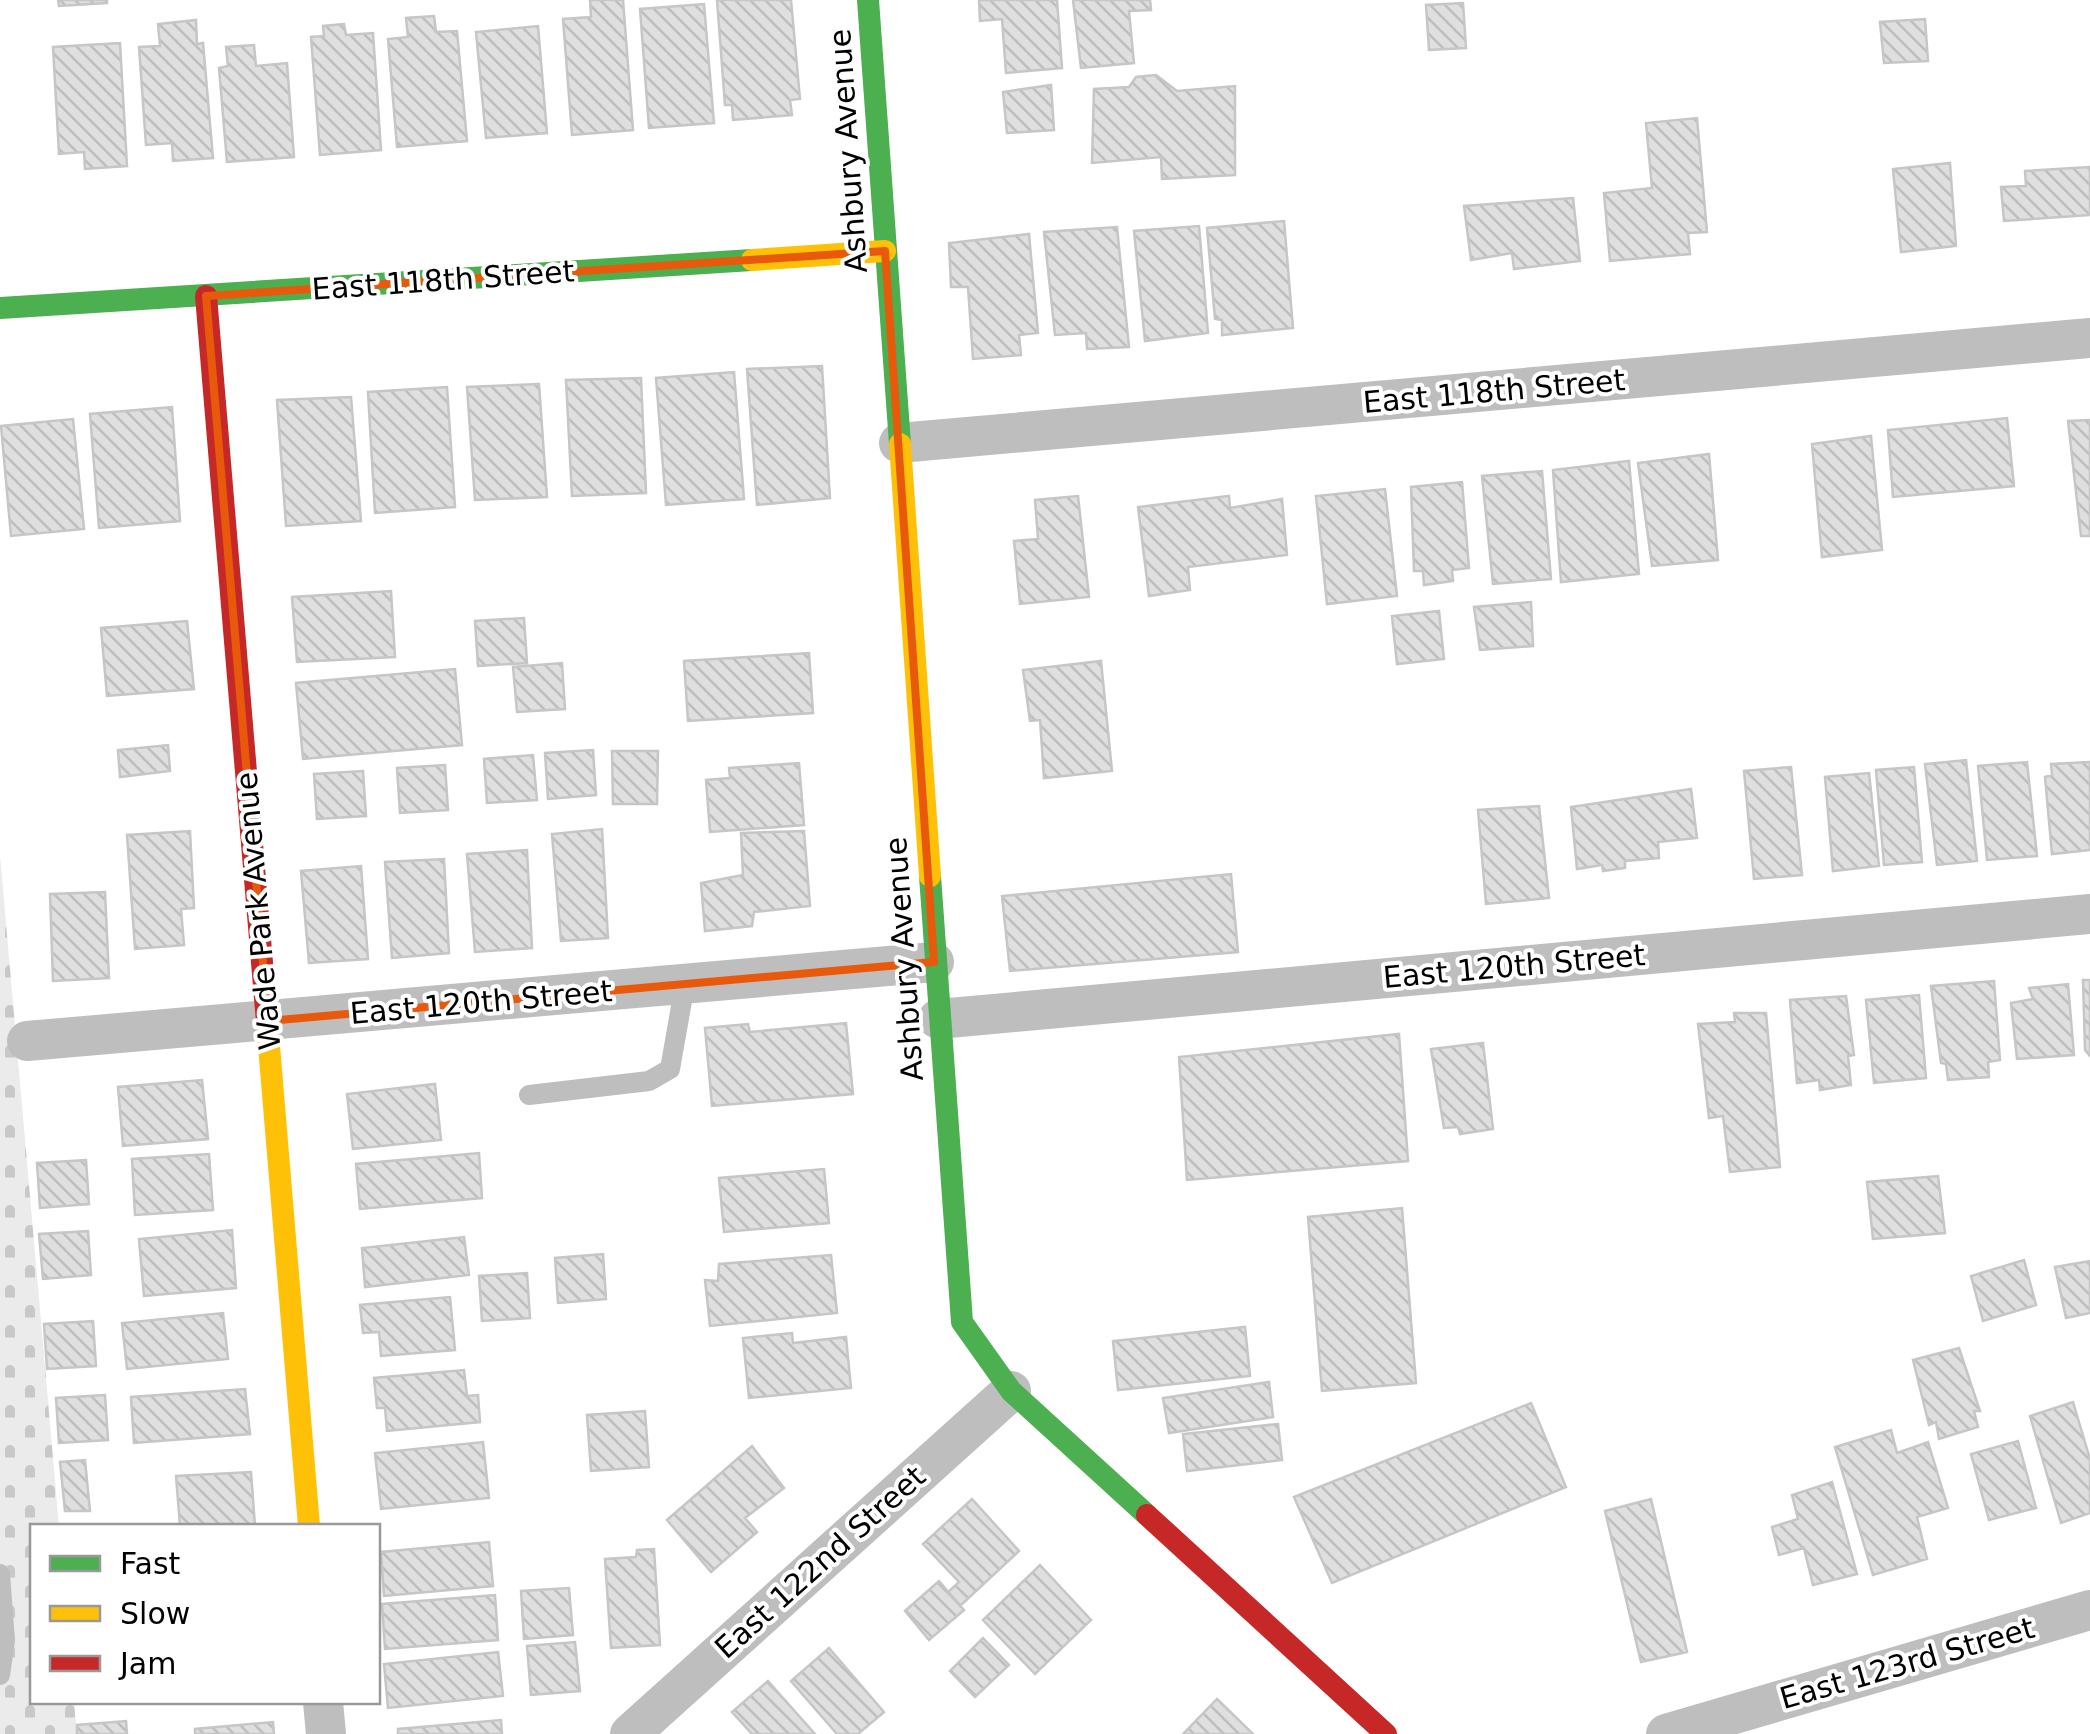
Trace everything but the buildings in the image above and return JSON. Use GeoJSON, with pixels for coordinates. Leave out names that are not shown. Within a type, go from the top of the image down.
{"type":"FeatureCollection","features":[{"type":"Feature","properties":{"kind":"street","name":"Ashbury Avenue"},"geometry":{"type":"LineString","coordinates":[[868,0],[962,1322],[1011,1391],[1386,1734]]}},
{"type":"Feature","properties":{"kind":"street","name":"East 118th Street"},"geometry":{"type":"LineString","coordinates":[[0,308],[885,252]]}},
{"type":"Feature","properties":{"kind":"street","name":"Wade Park Avenue"},"geometry":{"type":"LineString","coordinates":[[206,296],[309,1524]]}},
{"type":"Feature","properties":{"kind":"street","name":"East 118th Street"},"geometry":{"type":"LineString","coordinates":[[898,443],[2090,338]]}},
{"type":"Feature","properties":{"kind":"street","name":"East 120th Street"},"geometry":{"type":"LineString","coordinates":[[938,1019],[2090,914]]}},
{"type":"Feature","properties":{"kind":"street","name":"East 120th Street"},"geometry":{"type":"LineString","coordinates":[[28,1041],[934,962]]}},
{"type":"Feature","properties":{"kind":"street","name":"East 122nd Street"},"geometry":{"type":"LineString","coordinates":[[630,1734],[1011,1391]]}},
{"type":"Feature","properties":{"kind":"street","name":"East 123rd Street"},"geometry":{"type":"LineString","coordinates":[[1666,1734],[2090,1610]]}},
{"type":"Feature","properties":{"kind":"street"},"geometry":{"type":"LineString","coordinates":[[324,1704],[326,1734]]}},
{"type":"Feature","properties":{"kind":"lane"},"geometry":{"type":"LineString","coordinates":[[529,1095],[649,1080],[670,1069],[684,984]]}},
{"type":"Feature","properties":{"kind":"lane"},"geometry":{"type":"LineString","coordinates":[[0,1574],[5,1640],[0,1675]]}},
{"type":"Feature","properties":{"kind":"highlighted area"},"geometry":{"type":"Polygon","coordinates":[[[885,251],[934,962],[268,1021],[206,296],[885,251]]]}},
{"type":"Feature","properties":{"kind":"green space"},"geometry":{"type":"Polygon","coordinates":[[[0,855],[59,1524],[30,1524],[30,1704],[74,1704],[77,1734],[0,1734],[0,855]]]}},
{"type":"Feature","properties":{"kind":"traffic: fast"},"geometry":{"type":"LineString","coordinates":[[868,0],[900,444]]}},
{"type":"Feature","properties":{"kind":"traffic: fast"},"geometry":{"type":"LineString","coordinates":[[0,308],[752,260]]}},
{"type":"Feature","properties":{"kind":"traffic: fast"},"geometry":{"type":"LineString","coordinates":[[930,876],[962,1322],[1011,1391],[1147,1515]]}},
{"type":"Feature","properties":{"kind":"traffic: slow"},"geometry":{"type":"LineString","coordinates":[[752,260],[885,251]]}},
{"type":"Feature","properties":{"kind":"traffic: slow"},"geometry":{"type":"LineString","coordinates":[[900,444],[930,876]]}},
{"type":"Feature","properties":{"kind":"traffic: slow"},"geometry":{"type":"LineString","coordinates":[[267,1022],[309,1524]]}},
{"type":"Feature","properties":{"kind":"traffic: jam"},"geometry":{"type":"LineString","coordinates":[[206,296],[267,1022]]}},
{"type":"Feature","properties":{"kind":"traffic: jam"},"geometry":{"type":"LineString","coordinates":[[1147,1515],[1386,1734]]}}]}
